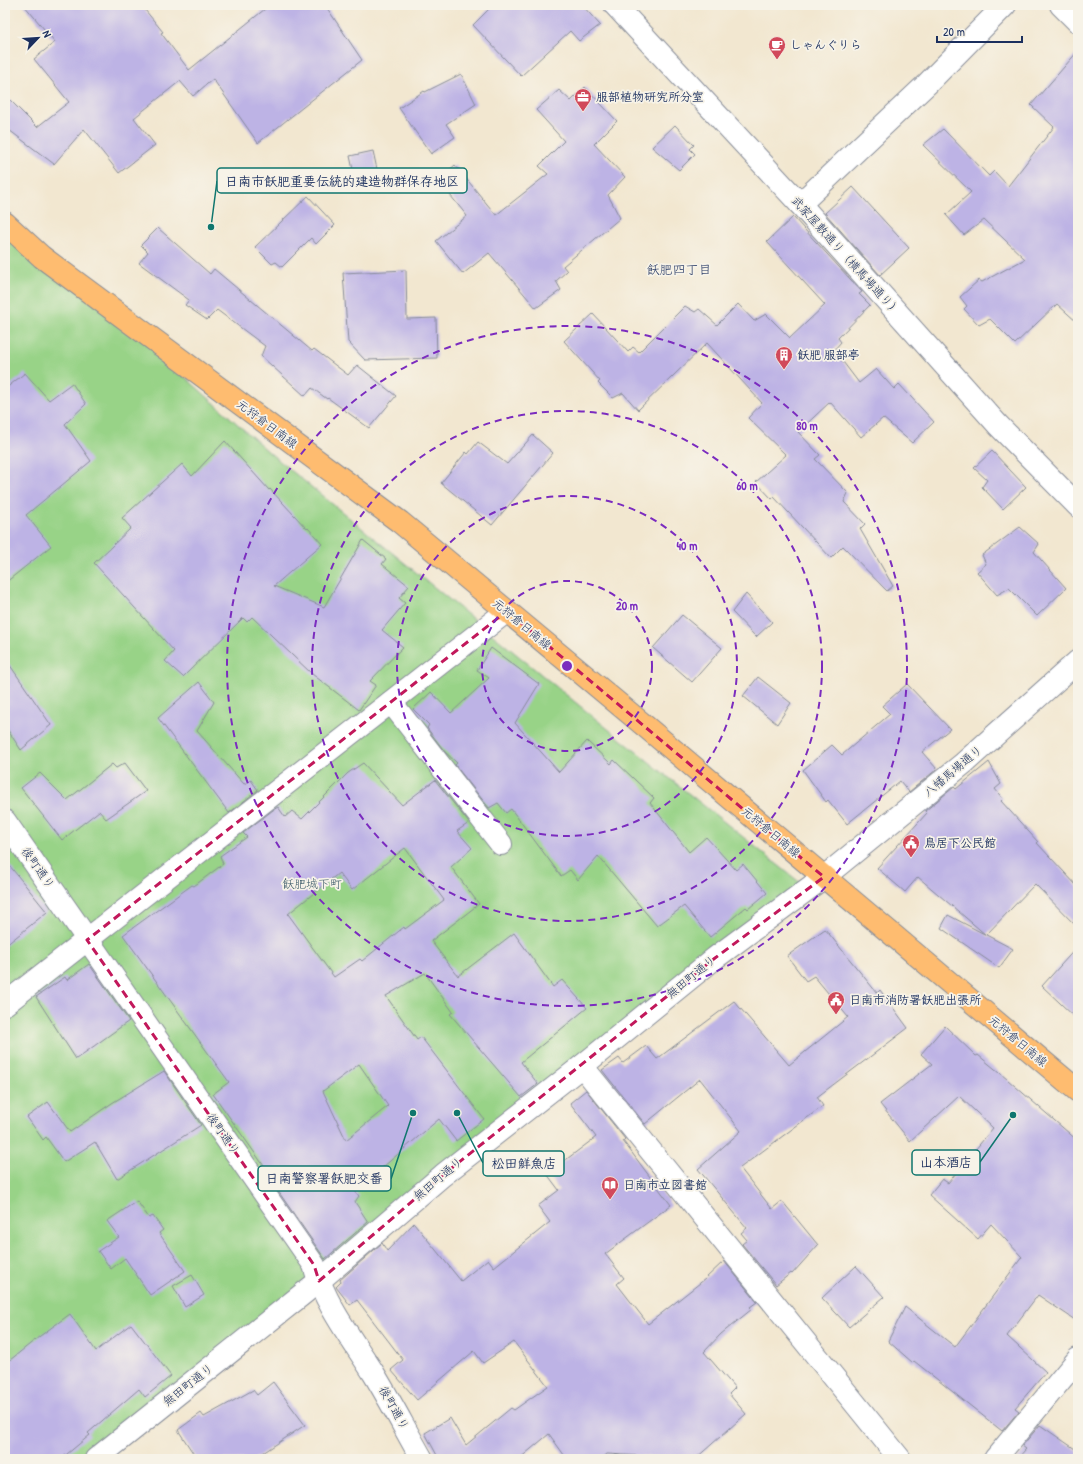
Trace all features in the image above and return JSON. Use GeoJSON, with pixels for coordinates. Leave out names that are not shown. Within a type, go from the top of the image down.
{"type":"FeatureCollection","features":[{"type":"Feature","properties":{"kind":"main road","name":"元狩倉日南線"},"geometry":{"type":"LineString","coordinates":[[5,223],[42,257],[400,522],[1078,1092]]}},
{"type":"Feature","properties":{"kind":"street","name":"武家屋敷通り（横馬場通り）"},"geometry":{"type":"LineString","coordinates":[[615,5],[800,204],[998,424],[1078,506]]}},
{"type":"Feature","properties":{"kind":"street"},"geometry":{"type":"LineString","coordinates":[[800,204],[927,84],[1005,5]]}},
{"type":"Feature","properties":{"kind":"street"},"geometry":{"type":"LineString","coordinates":[[1061,5],[1078,22]]}},
{"type":"Feature","properties":{"kind":"street"},"geometry":{"type":"LineString","coordinates":[[5,1004],[507,611]]}},
{"type":"Feature","properties":{"kind":"street","name":"八幡馬場通り"},"geometry":{"type":"LineString","coordinates":[[824,877],[964,763],[1078,661]]}},
{"type":"Feature","properties":{"kind":"street"},"geometry":{"type":"LineString","coordinates":[[391,702],[501,844]]}},
{"type":"Feature","properties":{"kind":"street","name":"後町通り"},"geometry":{"type":"LineString","coordinates":[[5,821],[314,1265],[319,1281],[329,1302],[381,1385],[422,1459]]}},
{"type":"Feature","properties":{"kind":"street","name":"無田町通り"},"geometry":{"type":"LineString","coordinates":[[96,1459],[319,1281],[442,1175],[582,1066],[715,958],[824,877]]}},
{"type":"Feature","properties":{"kind":"street"},"geometry":{"type":"LineString","coordinates":[[582,1066],[900,1459]]}},
{"type":"Feature","properties":{"kind":"street"},"geometry":{"type":"LineString","coordinates":[[995,1459],[1078,1359]]}},
{"type":"Feature","properties":{"kind":"highlighted area"},"geometry":{"type":"Polygon","coordinates":[[[507,611],[824,877],[715,958],[443,1175],[319,1281],[314,1265],[87,940],[507,611]]]}},
{"type":"Feature","properties":{"kind":"green space","name":"飫肥城下町"},"geometry":{"type":"Polygon","coordinates":[[[5,219],[88,290],[271,454],[613,733],[808,889],[96,1459],[5,1459],[5,219]]]}},
{"type":"Feature","properties":{"kind":"building"},"geometry":{"type":"Polygon","coordinates":[[[24,5],[141,5],[163,32],[161,33],[189,70],[270,5],[325,5],[362,60],[258,143],[213,79],[193,96],[180,81],[134,118],[155,145],[119,173],[84,129],[54,164],[5,127],[5,95],[37,127],[69,102],[34,59],[55,42],[24,5]]]}},
{"type":"Feature","properties":{"kind":"building"},"geometry":{"type":"Polygon","coordinates":[[[493,5],[582,5],[600,25],[579,41],[570,31],[521,76],[473,25],[493,5]]]}},
{"type":"Feature","properties":{"kind":"building"},"geometry":{"type":"Polygon","coordinates":[[[1078,51],[1078,323],[1057,304],[1015,344],[990,319],[979,325],[964,309],[967,306],[960,297],[979,280],[982,282],[1025,259],[984,220],[964,235],[946,215],[971,192],[923,145],[943,129],[989,176],[994,171],[1008,186],[1054,127],[1031,105],[1078,51]]]}},
{"type":"Feature","properties":{"kind":"building"},"geometry":{"type":"Polygon","coordinates":[[[461,74],[476,104],[446,124],[455,137],[431,154],[399,108],[424,91],[425,92],[461,74]]]}},
{"type":"Feature","properties":{"kind":"building"},"geometry":{"type":"Polygon","coordinates":[[[585,87],[617,121],[594,144],[625,177],[608,195],[620,218],[563,266],[567,271],[556,281],[561,290],[536,308],[489,253],[463,274],[436,241],[467,216],[438,180],[455,165],[496,215],[548,174],[539,166],[564,141],[536,110],[559,90],[571,101],[585,87]]]}},
{"type":"Feature","properties":{"kind":"building"},"geometry":{"type":"Polygon","coordinates":[[[675,125],[694,145],[690,149],[695,154],[679,170],[652,147],[675,125]]]}},
{"type":"Feature","properties":{"kind":"building"},"geometry":{"type":"Polygon","coordinates":[[[373,151],[380,183],[357,188],[350,156],[373,151]]]}},
{"type":"Feature","properties":{"kind":"building"},"geometry":{"type":"Polygon","coordinates":[[[853,187],[909,248],[880,275],[825,213],[853,187]]]}},
{"type":"Feature","properties":{"kind":"building"},"geometry":{"type":"Polygon","coordinates":[[[308,196],[335,225],[316,244],[311,238],[282,267],[276,262],[272,264],[255,247],[308,196]]]}},
{"type":"Feature","properties":{"kind":"building"},"geometry":{"type":"Polygon","coordinates":[[[793,217],[862,292],[859,294],[870,305],[838,338],[841,342],[834,350],[859,383],[876,369],[894,389],[899,384],[934,422],[912,443],[883,418],[861,437],[830,402],[798,432],[820,455],[815,459],[848,493],[844,502],[865,524],[860,529],[893,586],[887,591],[843,546],[831,558],[774,497],[772,499],[756,482],[786,455],[748,418],[762,403],[707,343],[638,410],[623,393],[613,398],[598,383],[600,381],[564,341],[593,314],[628,352],[633,347],[639,352],[685,306],[695,312],[699,309],[717,325],[738,304],[754,321],[766,314],[790,338],[825,305],[767,242],[793,217]]]}},
{"type":"Feature","properties":{"kind":"building"},"geometry":{"type":"Polygon","coordinates":[[[158,228],[210,274],[214,269],[312,351],[314,349],[348,375],[357,365],[396,396],[369,428],[312,388],[305,396],[261,356],[265,346],[217,310],[207,320],[185,305],[189,300],[139,263],[148,252],[141,245],[158,228]]]}},
{"type":"Feature","properties":{"kind":"building"},"geometry":{"type":"Polygon","coordinates":[[[406,270],[407,319],[436,318],[437,358],[365,360],[348,342],[343,273],[406,270]]]}},
{"type":"Feature","properties":{"kind":"building"},"geometry":{"type":"Polygon","coordinates":[[[25,373],[49,400],[72,383],[86,404],[65,424],[91,461],[26,515],[51,546],[5,583],[5,389],[25,373]]]}},
{"type":"Feature","properties":{"kind":"building"},"geometry":{"type":"Polygon","coordinates":[[[533,435],[553,453],[492,525],[441,483],[466,452],[468,454],[478,442],[507,464],[533,435]]]}},
{"type":"Feature","properties":{"kind":"building"},"geometry":{"type":"Polygon","coordinates":[[[225,441],[269,490],[270,489],[322,544],[274,586],[324,607],[363,540],[386,559],[382,564],[409,586],[399,598],[405,603],[382,630],[403,647],[370,681],[376,685],[359,710],[312,674],[252,617],[247,622],[243,618],[183,677],[165,661],[174,651],[94,563],[131,528],[122,518],[182,464],[192,476],[225,441]]]}},
{"type":"Feature","properties":{"kind":"building"},"geometry":{"type":"Polygon","coordinates":[[[992,451],[1026,487],[1003,509],[982,487],[987,480],[974,468],[992,451]]]}},
{"type":"Feature","properties":{"kind":"building"},"geometry":{"type":"Polygon","coordinates":[[[1020,527],[1039,544],[1034,552],[1066,588],[1037,616],[1009,588],[997,595],[977,572],[986,564],[982,555],[1020,527]]]}},
{"type":"Feature","properties":{"kind":"building"},"geometry":{"type":"Polygon","coordinates":[[[746,594],[772,622],[756,637],[732,612],[746,594]]]}},
{"type":"Feature","properties":{"kind":"building"},"geometry":{"type":"Polygon","coordinates":[[[682,615],[722,648],[692,682],[653,648],[682,615]]]}},
{"type":"Feature","properties":{"kind":"building"},"geometry":{"type":"Polygon","coordinates":[[[491,648],[539,684],[515,723],[559,772],[587,741],[611,764],[614,760],[654,798],[650,803],[689,852],[706,837],[736,870],[743,864],[767,893],[748,909],[746,907],[710,937],[684,906],[657,926],[598,856],[578,880],[570,870],[561,876],[511,809],[506,813],[498,803],[489,808],[455,765],[457,763],[445,752],[427,728],[429,725],[413,709],[431,692],[451,713],[489,678],[477,670],[491,648]]]}},
{"type":"Feature","properties":{"kind":"building"},"geometry":{"type":"Polygon","coordinates":[[[5,658],[51,725],[21,750],[5,726],[5,658]]]}},
{"type":"Feature","properties":{"kind":"building"},"geometry":{"type":"Polygon","coordinates":[[[758,677],[791,703],[777,724],[743,696],[758,677]]]}},
{"type":"Feature","properties":{"kind":"building"},"geometry":{"type":"Polygon","coordinates":[[[199,682],[214,702],[197,731],[244,784],[251,780],[258,790],[229,813],[158,718],[199,682]]]}},
{"type":"Feature","properties":{"kind":"building"},"geometry":{"type":"Polygon","coordinates":[[[907,684],[950,729],[922,752],[937,769],[909,792],[900,781],[847,824],[828,800],[826,802],[803,770],[832,745],[842,755],[890,714],[882,706],[907,684]]]}},
{"type":"Feature","properties":{"kind":"building"},"geometry":{"type":"Polygon","coordinates":[[[989,762],[1001,784],[995,789],[1003,799],[1001,801],[1078,887],[1078,928],[1035,884],[986,935],[918,877],[905,892],[877,868],[927,813],[925,811],[954,787],[956,789],[989,762]]]}},
{"type":"Feature","properties":{"kind":"building"},"geometry":{"type":"Polygon","coordinates":[[[125,763],[146,791],[106,819],[99,811],[62,840],[21,788],[40,773],[67,800],[112,764],[116,768],[125,763]]]}},
{"type":"Feature","properties":{"kind":"building"},"geometry":{"type":"Polygon","coordinates":[[[363,763],[402,805],[435,780],[469,823],[457,831],[472,848],[451,867],[479,904],[431,941],[458,976],[514,933],[553,987],[562,980],[587,1008],[521,1062],[538,1084],[521,1097],[450,1014],[453,1012],[425,973],[386,996],[417,1040],[421,1037],[484,1119],[456,1141],[439,1119],[355,1191],[359,1196],[355,1202],[368,1222],[325,1259],[269,1178],[271,1176],[213,1094],[229,1082],[123,935],[223,864],[220,856],[247,837],[243,833],[273,810],[278,807],[285,817],[292,811],[302,819],[348,773],[363,763]],[[405,848],[352,890],[339,873],[288,914],[334,977],[360,959],[362,961],[404,927],[405,929],[444,900],[405,848]],[[359,1064],[323,1091],[346,1140],[388,1106],[359,1064]]]}},
{"type":"Feature","properties":{"kind":"building"},"geometry":{"type":"Polygon","coordinates":[[[5,860],[47,912],[5,946],[5,860]]]}},
{"type":"Feature","properties":{"kind":"building"},"geometry":{"type":"Polygon","coordinates":[[[948,915],[1013,949],[999,968],[941,928],[948,915]]]}},
{"type":"Feature","properties":{"kind":"building"},"geometry":{"type":"Polygon","coordinates":[[[825,929],[877,993],[880,990],[908,1028],[817,1097],[823,1106],[740,1168],[772,1209],[782,1201],[818,1245],[792,1274],[791,1273],[776,1285],[742,1244],[747,1240],[741,1233],[747,1228],[698,1169],[741,1131],[700,1079],[645,1124],[602,1070],[619,1058],[623,1063],[646,1046],[657,1059],[734,1001],[789,1065],[848,1017],[814,976],[806,981],[787,956],[825,929]]]}},
{"type":"Feature","properties":{"kind":"building"},"geometry":{"type":"Polygon","coordinates":[[[1078,946],[1078,1020],[1042,986],[1078,946]]]}},
{"type":"Feature","properties":{"kind":"building"},"geometry":{"type":"Polygon","coordinates":[[[89,964],[129,1021],[76,1059],[36,997],[65,977],[67,980],[89,964]]]}},
{"type":"Feature","properties":{"kind":"building"},"geometry":{"type":"Polygon","coordinates":[[[945,1026],[976,1056],[978,1055],[1000,1073],[1078,1141],[1078,1322],[1038,1295],[1007,1336],[1046,1372],[1015,1408],[1019,1411],[1002,1431],[914,1361],[913,1363],[888,1341],[905,1307],[955,1347],[1022,1257],[991,1224],[978,1239],[929,1195],[942,1179],[948,1183],[993,1128],[959,1096],[910,1141],[880,1104],[932,1064],[921,1054],[945,1026]]]}},
{"type":"Feature","properties":{"kind":"building"},"geometry":{"type":"Polygon","coordinates":[[[164,1071],[201,1125],[117,1179],[95,1142],[64,1162],[46,1137],[43,1140],[27,1117],[48,1102],[70,1132],[112,1103],[164,1071]]]}},
{"type":"Feature","properties":{"kind":"building"},"geometry":{"type":"Polygon","coordinates":[[[586,1090],[625,1139],[623,1141],[671,1205],[605,1254],[624,1278],[617,1284],[648,1324],[705,1279],[724,1261],[757,1302],[750,1307],[752,1309],[721,1334],[704,1352],[735,1388],[729,1394],[746,1414],[695,1459],[607,1454],[601,1459],[567,1459],[549,1434],[519,1459],[439,1459],[425,1433],[450,1418],[466,1445],[511,1408],[514,1410],[548,1386],[514,1342],[483,1363],[474,1351],[417,1400],[391,1370],[403,1360],[357,1300],[350,1305],[336,1287],[341,1282],[340,1280],[382,1243],[387,1251],[414,1223],[461,1281],[488,1259],[494,1267],[550,1222],[538,1206],[559,1190],[547,1174],[596,1137],[570,1103],[586,1090]]]}},
{"type":"Feature","properties":{"kind":"building"},"geometry":{"type":"Polygon","coordinates":[[[137,1201],[149,1218],[153,1216],[163,1230],[159,1233],[185,1271],[150,1295],[125,1258],[111,1269],[98,1251],[119,1237],[107,1221],[137,1201]]]}},
{"type":"Feature","properties":{"kind":"building"},"geometry":{"type":"Polygon","coordinates":[[[856,1266],[884,1297],[849,1327],[822,1298],[856,1266]]]}},
{"type":"Feature","properties":{"kind":"building"},"geometry":{"type":"Polygon","coordinates":[[[192,1275],[204,1295],[185,1307],[173,1286],[192,1275]]]}},
{"type":"Feature","properties":{"kind":"building"},"geometry":{"type":"Polygon","coordinates":[[[70,1314],[96,1351],[131,1324],[171,1376],[145,1397],[139,1389],[88,1433],[90,1435],[61,1459],[5,1459],[5,1364],[70,1314]]]}},
{"type":"Feature","properties":{"kind":"building"},"geometry":{"type":"Polygon","coordinates":[[[273,1382],[305,1425],[254,1459],[197,1459],[178,1430],[201,1413],[204,1417],[253,1390],[257,1395],[273,1382]]]}},
{"type":"Feature","properties":{"kind":"building"},"geometry":{"type":"Polygon","coordinates":[[[1040,1425],[1078,1451],[1078,1459],[1017,1459],[1026,1449],[1022,1446],[1040,1425]]]}},
{"type":"Feature","properties":{"kind":"place","name":"しゃんぐりら"},"geometry":{"type":"Point","coordinates":[777,60]}},
{"type":"Feature","properties":{"kind":"place","name":"服部植物研究所分室"},"geometry":{"type":"Point","coordinates":[583,112]}},
{"type":"Feature","properties":{"kind":"place","name":"日南市飫肥重要伝統的建造物群保存地区"},"geometry":{"type":"Point","coordinates":[211,227]}},
{"type":"Feature","properties":{"kind":"place","name":"飫肥 服部亭"},"geometry":{"type":"Point","coordinates":[784,370]}},
{"type":"Feature","properties":{"kind":"place","name":"鳥居下公民館"},"geometry":{"type":"Point","coordinates":[911,858]}},
{"type":"Feature","properties":{"kind":"place","name":"日南市消防署飫肥出張所"},"geometry":{"type":"Point","coordinates":[836,1015]}},
{"type":"Feature","properties":{"kind":"place","name":"日南警察署飫肥交番"},"geometry":{"type":"Point","coordinates":[413,1113]}},
{"type":"Feature","properties":{"kind":"place","name":"松田鮮魚店"},"geometry":{"type":"Point","coordinates":[457,1113]}},
{"type":"Feature","properties":{"kind":"place","name":"山本酒店"},"geometry":{"type":"Point","coordinates":[1013,1115]}},
{"type":"Feature","properties":{"kind":"place","name":"日南市立図書館"},"geometry":{"type":"Point","coordinates":[610,1200]}},
{"type":"Feature","properties":{"kind":"district","name":"飫肥四丁目"},"geometry":{"type":"Point","coordinates":[679,269]}}]}
